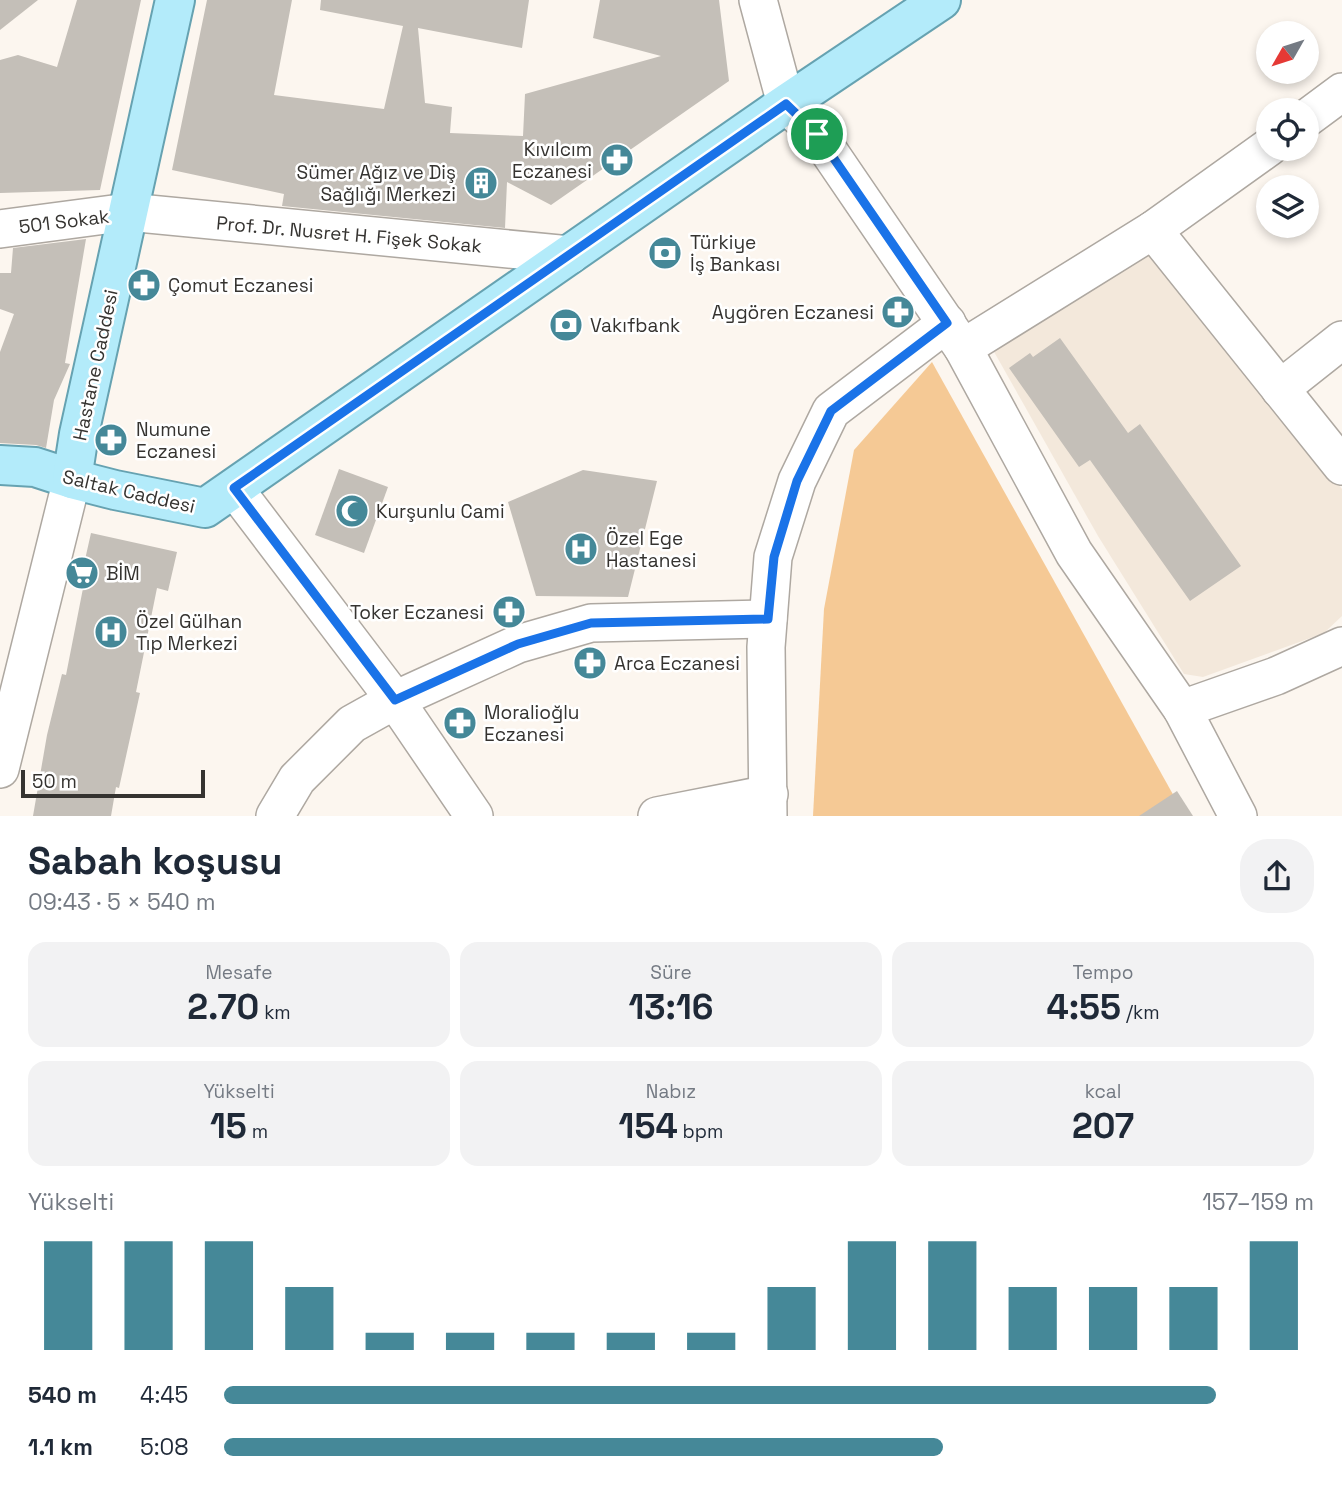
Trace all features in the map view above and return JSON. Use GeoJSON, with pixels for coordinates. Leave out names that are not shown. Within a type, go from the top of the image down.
{"type":"FeatureCollection","features":[{"type":"Feature","properties":{"kind":"main road","name":"Hastane Caddesi"},"geometry":{"type":"LineString","coordinates":[[72,479],[79,434],[175,0]]}},
{"type":"Feature","properties":{"kind":"main road","name":"Saltak Caddesi"},"geometry":{"type":"LineString","coordinates":[[0,465],[35,467],[72,479],[205,508],[786,104],[941,0]]}},
{"type":"Feature","properties":{"kind":"street"},"geometry":{"type":"LineString","coordinates":[[758,0],[786,104],[817,134],[955,336],[1074,553],[1182,709],[1238,816]]}},
{"type":"Feature","properties":{"kind":"street"},"geometry":{"type":"LineString","coordinates":[[1319,109],[1342,92]]}},
{"type":"Feature","properties":{"kind":"street"},"geometry":{"type":"LineString","coordinates":[[657,816],[768,805],[766,648],[774,557],[797,481],[831,411],[955,336],[1153,230],[1256,156]]}},
{"type":"Feature","properties":{"kind":"street","name":"501 Sokak"},"geometry":{"type":"LineString","coordinates":[[0,229],[128,212]]}},
{"type":"Feature","properties":{"kind":"street","name":"Prof. Dr. Nusret H. Fişek Sokak"},"geometry":{"type":"LineString","coordinates":[[128,212],[570,255]]}},
{"type":"Feature","properties":{"kind":"street"},"geometry":{"type":"LineString","coordinates":[[1153,230],[1342,466]]}},
{"type":"Feature","properties":{"kind":"street"},"geometry":{"type":"LineString","coordinates":[[1280,389],[1342,340]]}},
{"type":"Feature","properties":{"kind":"street","name":"Hastane Caddesi"},"geometry":{"type":"LineString","coordinates":[[0,769],[72,479]]}},
{"type":"Feature","properties":{"kind":"street"},"geometry":{"type":"LineString","coordinates":[[234,488],[395,700],[474,816]]}},
{"type":"Feature","properties":{"kind":"street"},"geometry":{"type":"LineString","coordinates":[[275,816],[297,779],[352,724],[395,700],[518,644],[591,623],[768,619]]}},
{"type":"Feature","properties":{"kind":"street"},"geometry":{"type":"LineString","coordinates":[[1182,709],[1276,676],[1342,646]]}},
{"type":"Feature","properties":{"kind":"shaded area"},"geometry":{"type":"Polygon","coordinates":[[[1145,249],[1342,489],[1342,616],[1324,633],[1203,677],[1184,674],[1098,536],[993,350],[1145,249]]]}},
{"type":"Feature","properties":{"kind":"shaded area"},"geometry":{"type":"Polygon","coordinates":[[[932,362],[1185,816],[813,816],[824,609],[854,450],[932,362]]]}},
{"type":"Feature","properties":{"kind":"building"},"geometry":{"type":"Polygon","coordinates":[[[0,0],[38,0],[0,30],[0,0]]]}},
{"type":"Feature","properties":{"kind":"building"},"geometry":{"type":"Polygon","coordinates":[[[77,0],[141,0],[100,190],[0,193],[0,60],[18,55],[57,67],[77,0]]]}},
{"type":"Feature","properties":{"kind":"building"},"geometry":{"type":"Polygon","coordinates":[[[207,0],[292,0],[274,95],[384,109],[403,26],[320,10],[321,0],[529,0],[522,48],[418,28],[425,103],[452,107],[450,133],[523,136],[525,94],[661,56],[593,38],[600,0],[719,0],[729,81],[551,205],[507,182],[505,228],[282,206],[284,194],[172,170],[207,0]]]}},
{"type":"Feature","properties":{"kind":"building"},"geometry":{"type":"Polygon","coordinates":[[[86,239],[65,363],[70,364],[54,400],[46,448],[0,443],[0,352],[14,314],[0,309],[0,273],[11,273],[13,248],[86,239]]]}},
{"type":"Feature","properties":{"kind":"building"},"geometry":{"type":"Polygon","coordinates":[[[1060,338],[1128,433],[1140,424],[1241,566],[1190,601],[1090,460],[1079,467],[1009,368],[1030,353],[1033,357],[1060,338]]]}},
{"type":"Feature","properties":{"kind":"building","name":"Kurşunlu Cami"},"geometry":{"type":"Polygon","coordinates":[[[339,469],[388,487],[364,553],[315,535],[339,469]]]}},
{"type":"Feature","properties":{"kind":"building","name":"Özel Ege Hastanesi"},"geometry":{"type":"Polygon","coordinates":[[[583,470],[657,481],[628,597],[536,596],[508,502],[583,470]]]}},
{"type":"Feature","properties":{"kind":"building"},"geometry":{"type":"Polygon","coordinates":[[[91,533],[177,552],[168,591],[157,588],[136,692],[140,693],[111,816],[33,816],[47,735],[62,674],[66,675],[91,533]]]}},
{"type":"Feature","properties":{"kind":"building"},"geometry":{"type":"Polygon","coordinates":[[[1177,791],[1193,816],[1139,816],[1177,791]]]}},
{"type":"Feature","properties":{"kind":"place","name":"Kıvılcım Eczanesi"},"geometry":{"type":"Point","coordinates":[617,160]}},
{"type":"Feature","properties":{"kind":"place","name":"Sümer Ağız ve Diş Sağlığı Merkezi"},"geometry":{"type":"Point","coordinates":[481,183]}},
{"type":"Feature","properties":{"kind":"place","name":"Türkiye İş Bankası"},"geometry":{"type":"Point","coordinates":[665,253]}},
{"type":"Feature","properties":{"kind":"place","name":"Çomut Eczanesi"},"geometry":{"type":"Point","coordinates":[144,285]}},
{"type":"Feature","properties":{"kind":"place","name":"Aygören Eczanesi"},"geometry":{"type":"Point","coordinates":[898,312]}},
{"type":"Feature","properties":{"kind":"place","name":"Vakıfbank"},"geometry":{"type":"Point","coordinates":[566,325]}},
{"type":"Feature","properties":{"kind":"place","name":"Numune Eczanesi"},"geometry":{"type":"Point","coordinates":[111,440]}},
{"type":"Feature","properties":{"kind":"place","name":"Kurşunlu Cami"},"geometry":{"type":"Point","coordinates":[352,511]}},
{"type":"Feature","properties":{"kind":"place","name":"Özel Ege Hastanesi"},"geometry":{"type":"Point","coordinates":[581,549]}},
{"type":"Feature","properties":{"kind":"place","name":"BİM"},"geometry":{"type":"Point","coordinates":[82,573]}},
{"type":"Feature","properties":{"kind":"place","name":"Toker Eczanesi"},"geometry":{"type":"Point","coordinates":[509,612]}},
{"type":"Feature","properties":{"kind":"place","name":"Özel Gülhan Tıp Merkezi"},"geometry":{"type":"Point","coordinates":[111,632]}},
{"type":"Feature","properties":{"kind":"place","name":"Arca Eczanesi"},"geometry":{"type":"Point","coordinates":[590,663]}},
{"type":"Feature","properties":{"kind":"place","name":"Moralioğlu Eczanesi"},"geometry":{"type":"Point","coordinates":[460,723]}},
{"type":"Feature","properties":{"kind":"route"},"geometry":{"type":"LineString","coordinates":[[786,104],[817,134],[947,323],[831,411],[797,481],[774,557],[768,619],[591,623],[518,644],[395,700],[234,488],[786,104]]}}]}
